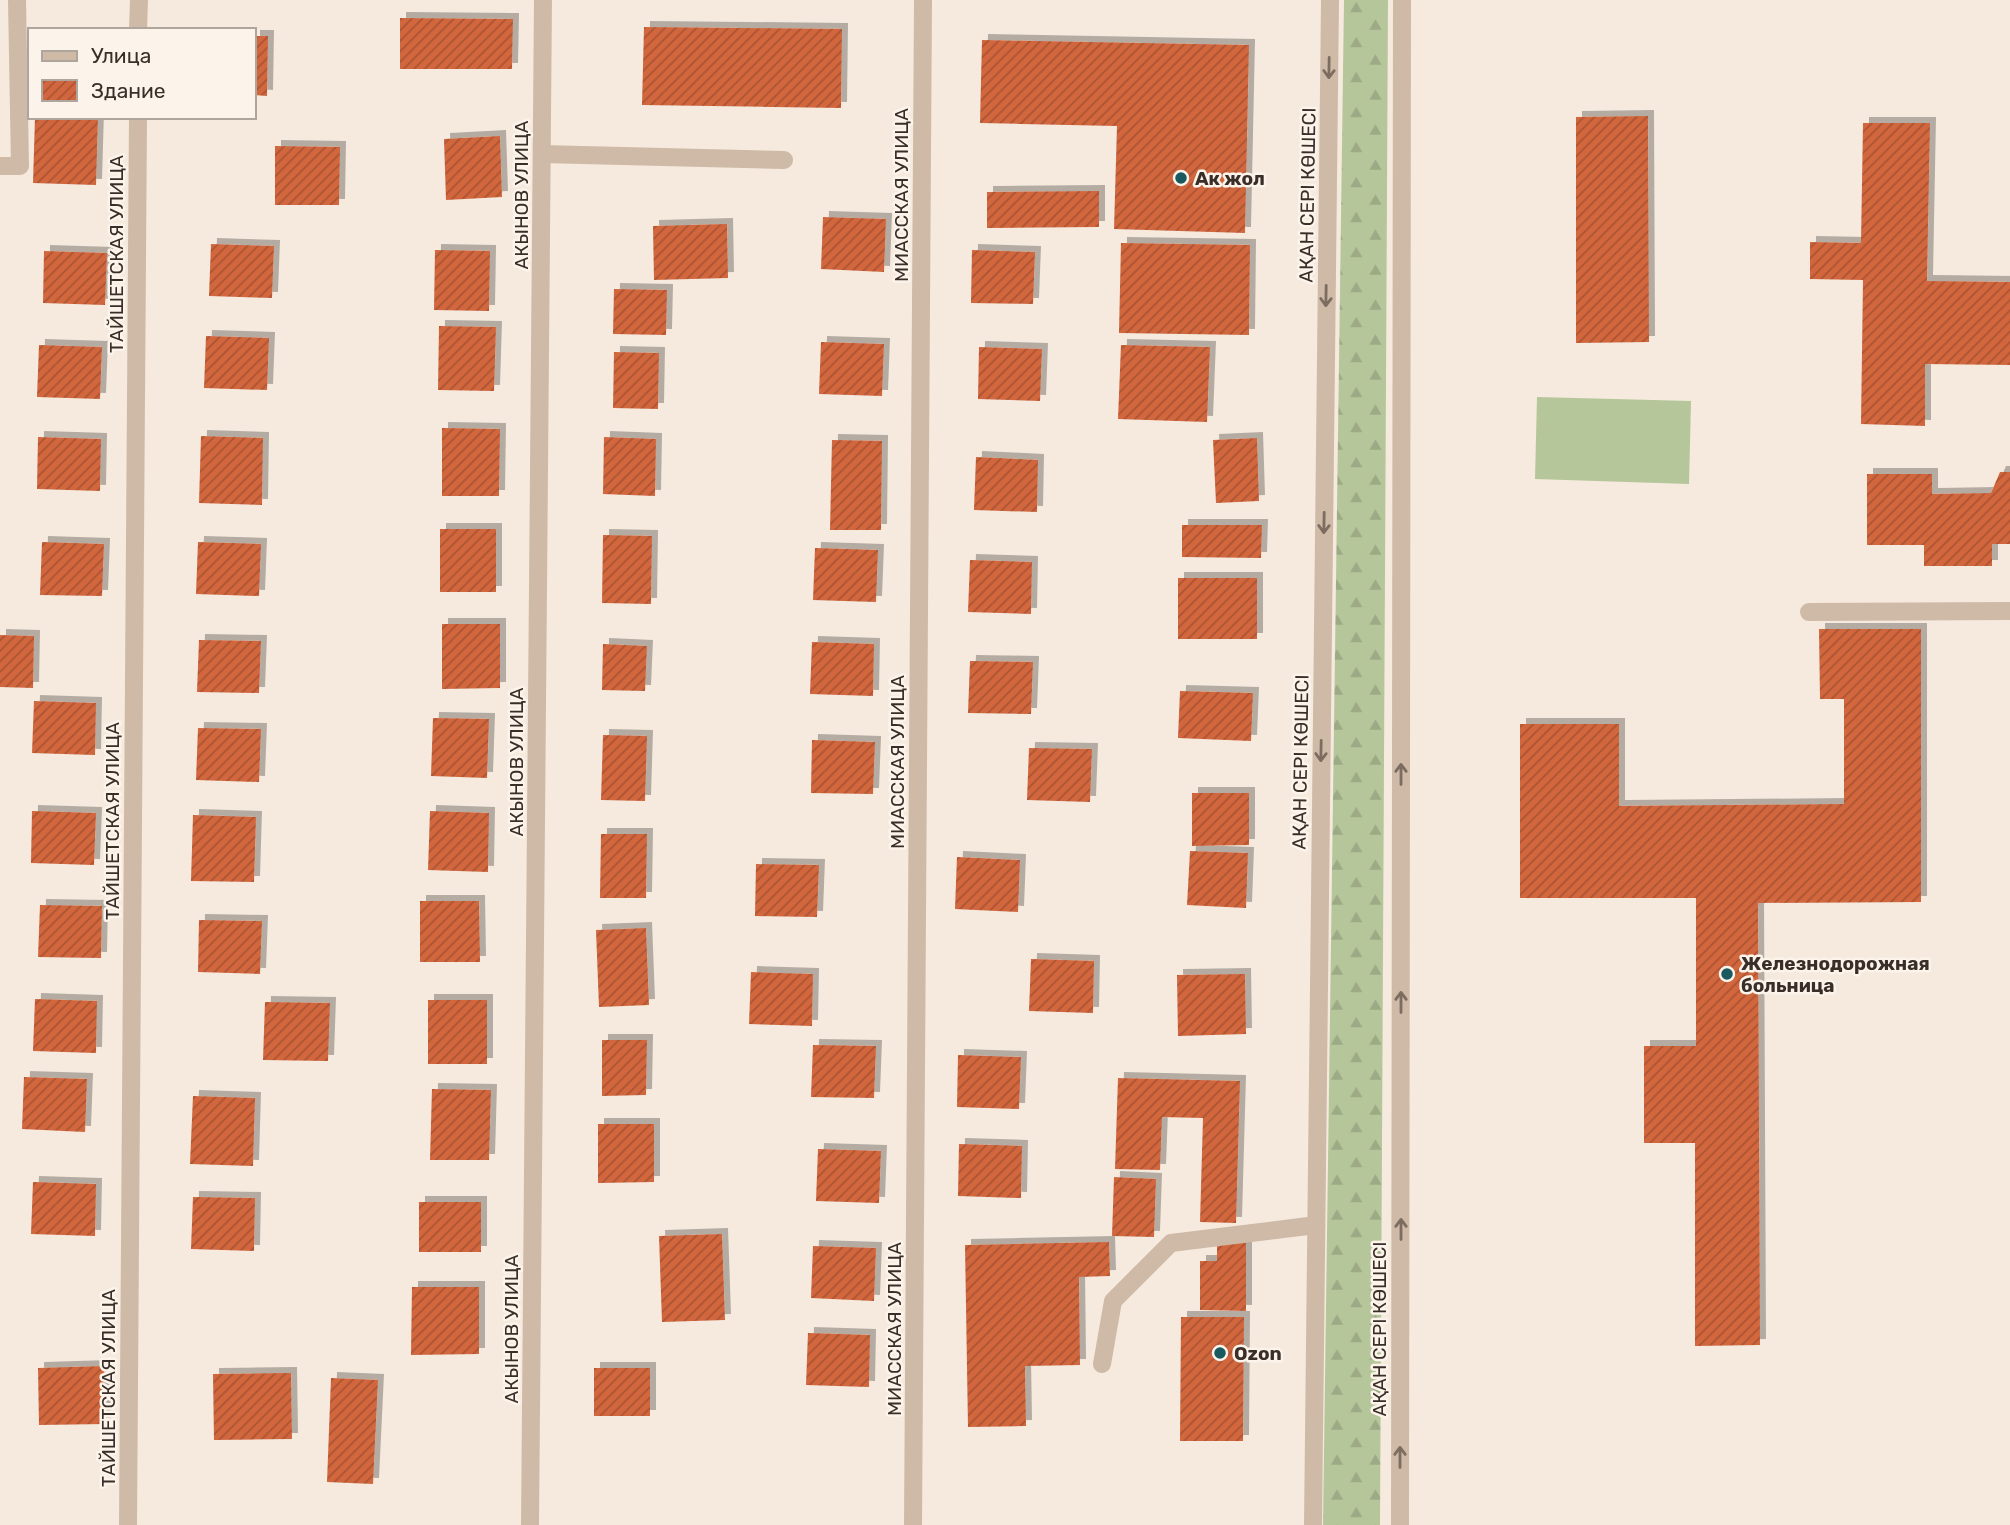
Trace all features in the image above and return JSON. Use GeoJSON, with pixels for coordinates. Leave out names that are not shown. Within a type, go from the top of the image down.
{"type":"FeatureCollection","features":[{"type":"Feature","properties":{"kind":"street"},"geometry":{"type":"LineString","coordinates":[[138,28],[139,0]]}},
{"type":"Feature","properties":{"kind":"street","name":"АКЫНОВ УЛИЦА"},"geometry":{"type":"LineString","coordinates":[[530,1525],[543,0]]}},
{"type":"Feature","properties":{"kind":"street","name":"МИАССКАЯ УЛИЦА"},"geometry":{"type":"LineString","coordinates":[[913,1525],[923,0]]}},
{"type":"Feature","properties":{"kind":"street","name":"АҚАН СЕРІ КӨШЕСІ"},"geometry":{"type":"LineString","coordinates":[[1312,1525],[1330,0]]}},
{"type":"Feature","properties":{"kind":"street","name":"АҚАН СЕРІ КӨШЕСІ"},"geometry":{"type":"LineString","coordinates":[[1400,1525],[1402,0]]}},
{"type":"Feature","properties":{"kind":"street"},"geometry":{"type":"LineString","coordinates":[[0,166],[20,166],[12,9]]}},
{"type":"Feature","properties":{"kind":"street","name":"ТАЙШЕТСКАЯ УЛИЦА"},"geometry":{"type":"LineString","coordinates":[[128,1525],[138,119]]}},
{"type":"Feature","properties":{"kind":"street"},"geometry":{"type":"LineString","coordinates":[[542,154],[784,160]]}},
{"type":"Feature","properties":{"kind":"street"},"geometry":{"type":"LineString","coordinates":[[1809,612],[2010,611]]}},
{"type":"Feature","properties":{"kind":"street"},"geometry":{"type":"LineString","coordinates":[[1102,1364],[1113,1301],[1171,1243],[1316,1224]]}},
{"type":"Feature","properties":{"kind":"green space"},"geometry":{"type":"Polygon","coordinates":[[[1344,0],[1388,0],[1380,1525],[1323,1525],[1344,0]]]}},
{"type":"Feature","properties":{"kind":"green space"},"geometry":{"type":"Polygon","coordinates":[[[1537,397],[1691,401],[1689,484],[1535,479],[1537,397]]]}},
{"type":"Feature","properties":{"kind":"building"},"geometry":{"type":"Polygon","coordinates":[[[400,18],[513,19],[512,69],[400,69],[400,18]]]}},
{"type":"Feature","properties":{"kind":"building"},"geometry":{"type":"Polygon","coordinates":[[[644,27],[842,29],[841,108],[642,105],[644,27]]]}},
{"type":"Feature","properties":{"kind":"building"},"geometry":{"type":"Polygon","coordinates":[[[256,36],[268,36],[267,96],[256,95],[256,36]]]}},
{"type":"Feature","properties":{"kind":"building","name":"Ак жол"},"geometry":{"type":"Polygon","coordinates":[[[982,40],[1249,45],[1245,233],[1114,229],[1117,126],[980,123],[982,40]]]}},
{"type":"Feature","properties":{"kind":"building"},"geometry":{"type":"Polygon","coordinates":[[[1648,116],[1649,342],[1576,343],[1576,117],[1648,116]]]}},
{"type":"Feature","properties":{"kind":"building"},"geometry":{"type":"Polygon","coordinates":[[[35,119],[98,119],[96,185],[33,183],[35,119]]]}},
{"type":"Feature","properties":{"kind":"building"},"geometry":{"type":"Polygon","coordinates":[[[1863,123],[1930,123],[1927,281],[2010,282],[2010,365],[1925,364],[1925,426],[1861,424],[1863,280],[1810,279],[1810,242],[1861,243],[1863,123]]]}},
{"type":"Feature","properties":{"kind":"building"},"geometry":{"type":"Polygon","coordinates":[[[500,136],[502,197],[446,200],[444,139],[500,136]]]}},
{"type":"Feature","properties":{"kind":"building"},"geometry":{"type":"Polygon","coordinates":[[[275,146],[340,147],[339,205],[275,205],[275,146]]]}},
{"type":"Feature","properties":{"kind":"building"},"geometry":{"type":"Polygon","coordinates":[[[1099,191],[1099,227],[987,228],[987,192],[1099,191]]]}},
{"type":"Feature","properties":{"kind":"building"},"geometry":{"type":"Polygon","coordinates":[[[823,217],[886,219],[884,272],[821,269],[823,217]]]}},
{"type":"Feature","properties":{"kind":"building"},"geometry":{"type":"Polygon","coordinates":[[[727,224],[728,278],[654,280],[653,226],[727,224]]]}},
{"type":"Feature","properties":{"kind":"building"},"geometry":{"type":"Polygon","coordinates":[[[1121,243],[1250,245],[1249,335],[1119,333],[1121,243]]]}},
{"type":"Feature","properties":{"kind":"building"},"geometry":{"type":"Polygon","coordinates":[[[211,244],[274,246],[272,298],[209,296],[211,244]]]}},
{"type":"Feature","properties":{"kind":"building"},"geometry":{"type":"Polygon","coordinates":[[[435,250],[490,251],[489,311],[434,310],[435,250]]]}},
{"type":"Feature","properties":{"kind":"building"},"geometry":{"type":"Polygon","coordinates":[[[972,250],[1035,252],[1033,304],[971,303],[972,250]]]}},
{"type":"Feature","properties":{"kind":"building"},"geometry":{"type":"Polygon","coordinates":[[[44,251],[107,253],[105,305],[43,303],[44,251]]]}},
{"type":"Feature","properties":{"kind":"building"},"geometry":{"type":"Polygon","coordinates":[[[614,289],[667,290],[666,335],[613,334],[614,289]]]}},
{"type":"Feature","properties":{"kind":"building"},"geometry":{"type":"Polygon","coordinates":[[[439,326],[496,327],[494,391],[438,390],[439,326]]]}},
{"type":"Feature","properties":{"kind":"building"},"geometry":{"type":"Polygon","coordinates":[[[206,336],[269,338],[267,390],[204,388],[206,336]]]}},
{"type":"Feature","properties":{"kind":"building"},"geometry":{"type":"Polygon","coordinates":[[[821,342],[884,344],[882,396],[819,394],[821,342]]]}},
{"type":"Feature","properties":{"kind":"building"},"geometry":{"type":"Polygon","coordinates":[[[39,345],[102,347],[100,399],[37,397],[39,345]]]}},
{"type":"Feature","properties":{"kind":"building"},"geometry":{"type":"Polygon","coordinates":[[[1121,345],[1210,347],[1207,422],[1118,419],[1121,345]]]}},
{"type":"Feature","properties":{"kind":"building"},"geometry":{"type":"Polygon","coordinates":[[[979,347],[1042,349],[1040,401],[978,399],[979,347]]]}},
{"type":"Feature","properties":{"kind":"building"},"geometry":{"type":"Polygon","coordinates":[[[614,352],[659,353],[658,409],[613,408],[614,352]]]}},
{"type":"Feature","properties":{"kind":"building"},"geometry":{"type":"Polygon","coordinates":[[[442,428],[500,429],[499,496],[442,496],[442,428]]]}},
{"type":"Feature","properties":{"kind":"building"},"geometry":{"type":"Polygon","coordinates":[[[201,436],[263,438],[262,505],[199,503],[201,436]]]}},
{"type":"Feature","properties":{"kind":"building"},"geometry":{"type":"Polygon","coordinates":[[[38,437],[101,439],[100,491],[37,489],[38,437]]]}},
{"type":"Feature","properties":{"kind":"building"},"geometry":{"type":"Polygon","coordinates":[[[604,437],[656,439],[655,496],[603,494],[604,437]]]}},
{"type":"Feature","properties":{"kind":"building"},"geometry":{"type":"Polygon","coordinates":[[[1257,438],[1259,501],[1216,503],[1213,440],[1257,438]]]}},
{"type":"Feature","properties":{"kind":"building"},"geometry":{"type":"Polygon","coordinates":[[[832,440],[882,441],[881,530],[830,530],[832,440]]]}},
{"type":"Feature","properties":{"kind":"building"},"geometry":{"type":"Polygon","coordinates":[[[976,457],[1038,460],[1037,512],[974,510],[976,457]]]}},
{"type":"Feature","properties":{"kind":"building"},"geometry":{"type":"Polygon","coordinates":[[[2000,472],[2010,472],[2010,544],[1992,544],[1992,566],[1924,566],[1924,545],[1867,545],[1867,474],[1932,474],[1932,494],[1991,493],[2000,472]]]}},
{"type":"Feature","properties":{"kind":"building"},"geometry":{"type":"Polygon","coordinates":[[[1182,525],[1262,525],[1261,558],[1182,557],[1182,525]]]}},
{"type":"Feature","properties":{"kind":"building"},"geometry":{"type":"Polygon","coordinates":[[[440,529],[496,529],[496,592],[440,592],[440,529]]]}},
{"type":"Feature","properties":{"kind":"building"},"geometry":{"type":"Polygon","coordinates":[[[603,535],[652,536],[651,604],[602,603],[603,535]]]}},
{"type":"Feature","properties":{"kind":"building"},"geometry":{"type":"Polygon","coordinates":[[[42,542],[104,544],[102,596],[40,595],[42,542]]]}},
{"type":"Feature","properties":{"kind":"building"},"geometry":{"type":"Polygon","coordinates":[[[198,542],[261,544],[259,596],[196,594],[198,542]]]}},
{"type":"Feature","properties":{"kind":"building"},"geometry":{"type":"Polygon","coordinates":[[[815,548],[878,550],[876,602],[813,600],[815,548]]]}},
{"type":"Feature","properties":{"kind":"building"},"geometry":{"type":"Polygon","coordinates":[[[970,560],[1032,562],[1031,614],[968,612],[970,560]]]}},
{"type":"Feature","properties":{"kind":"building"},"geometry":{"type":"Polygon","coordinates":[[[1178,578],[1257,578],[1257,639],[1178,639],[1178,578]]]}},
{"type":"Feature","properties":{"kind":"building"},"geometry":{"type":"Polygon","coordinates":[[[442,624],[500,624],[500,688],[442,689],[442,624]]]}},
{"type":"Feature","properties":{"kind":"building","name":"Железнодорожная больница"},"geometry":{"type":"Polygon","coordinates":[[[1819,629],[1921,629],[1921,902],[1758,903],[1760,1345],[1695,1346],[1695,1143],[1644,1143],[1644,1046],[1696,1046],[1696,898],[1520,898],[1520,724],[1619,724],[1619,806],[1844,804],[1844,699],[1820,699],[1819,629]]]}},
{"type":"Feature","properties":{"kind":"building"},"geometry":{"type":"Polygon","coordinates":[[[0,635],[34,636],[33,688],[0,687],[0,635]]]}},
{"type":"Feature","properties":{"kind":"building"},"geometry":{"type":"Polygon","coordinates":[[[199,640],[261,641],[259,693],[197,692],[199,640]]]}},
{"type":"Feature","properties":{"kind":"building"},"geometry":{"type":"Polygon","coordinates":[[[812,642],[874,644],[873,696],[810,694],[812,642]]]}},
{"type":"Feature","properties":{"kind":"building"},"geometry":{"type":"Polygon","coordinates":[[[603,644],[647,646],[645,691],[602,690],[603,644]]]}},
{"type":"Feature","properties":{"kind":"building"},"geometry":{"type":"Polygon","coordinates":[[[970,661],[1033,662],[1031,714],[968,713],[970,661]]]}},
{"type":"Feature","properties":{"kind":"building"},"geometry":{"type":"Polygon","coordinates":[[[1180,691],[1253,693],[1251,741],[1178,738],[1180,691]]]}},
{"type":"Feature","properties":{"kind":"building"},"geometry":{"type":"Polygon","coordinates":[[[34,701],[96,703],[95,755],[32,753],[34,701]]]}},
{"type":"Feature","properties":{"kind":"building"},"geometry":{"type":"Polygon","coordinates":[[[433,718],[489,719],[487,778],[431,776],[433,718]]]}},
{"type":"Feature","properties":{"kind":"building"},"geometry":{"type":"Polygon","coordinates":[[[198,728],[261,729],[259,782],[196,780],[198,728]]]}},
{"type":"Feature","properties":{"kind":"building"},"geometry":{"type":"Polygon","coordinates":[[[603,735],[647,736],[645,801],[601,800],[603,735]]]}},
{"type":"Feature","properties":{"kind":"building"},"geometry":{"type":"Polygon","coordinates":[[[812,740],[875,742],[873,794],[811,793],[812,740]]]}},
{"type":"Feature","properties":{"kind":"building"},"geometry":{"type":"Polygon","coordinates":[[[1029,748],[1092,749],[1090,802],[1027,800],[1029,748]]]}},
{"type":"Feature","properties":{"kind":"building"},"geometry":{"type":"Polygon","coordinates":[[[1192,793],[1249,793],[1249,845],[1192,846],[1192,793]]]}},
{"type":"Feature","properties":{"kind":"building"},"geometry":{"type":"Polygon","coordinates":[[[32,811],[96,813],[94,865],[31,863],[32,811]]]}},
{"type":"Feature","properties":{"kind":"building"},"geometry":{"type":"Polygon","coordinates":[[[430,811],[489,813],[488,872],[428,870],[430,811]]]}},
{"type":"Feature","properties":{"kind":"building"},"geometry":{"type":"Polygon","coordinates":[[[193,815],[256,817],[254,882],[191,881],[193,815]]]}},
{"type":"Feature","properties":{"kind":"building"},"geometry":{"type":"Polygon","coordinates":[[[601,834],[647,834],[646,898],[600,898],[601,834]]]}},
{"type":"Feature","properties":{"kind":"building"},"geometry":{"type":"Polygon","coordinates":[[[1190,851],[1248,853],[1246,908],[1187,905],[1190,851]]]}},
{"type":"Feature","properties":{"kind":"building"},"geometry":{"type":"Polygon","coordinates":[[[957,857],[1020,860],[1018,912],[955,909],[957,857]]]}},
{"type":"Feature","properties":{"kind":"building"},"geometry":{"type":"Polygon","coordinates":[[[756,864],[819,865],[817,917],[755,916],[756,864]]]}},
{"type":"Feature","properties":{"kind":"building"},"geometry":{"type":"Polygon","coordinates":[[[420,901],[479,901],[480,962],[420,962],[420,901]]]}},
{"type":"Feature","properties":{"kind":"building"},"geometry":{"type":"Polygon","coordinates":[[[40,905],[102,906],[101,958],[38,957],[40,905]]]}},
{"type":"Feature","properties":{"kind":"building"},"geometry":{"type":"Polygon","coordinates":[[[199,920],[262,921],[260,974],[198,972],[199,920]]]}},
{"type":"Feature","properties":{"kind":"building"},"geometry":{"type":"Polygon","coordinates":[[[646,928],[649,1005],[599,1007],[596,930],[646,928]]]}},
{"type":"Feature","properties":{"kind":"building"},"geometry":{"type":"Polygon","coordinates":[[[1031,959],[1094,961],[1093,1013],[1029,1011],[1031,959]]]}},
{"type":"Feature","properties":{"kind":"building"},"geometry":{"type":"Polygon","coordinates":[[[751,972],[813,974],[812,1026],[749,1024],[751,972]]]}},
{"type":"Feature","properties":{"kind":"building"},"geometry":{"type":"Polygon","coordinates":[[[1245,974],[1246,1034],[1178,1036],[1177,975],[1245,974]]]}},
{"type":"Feature","properties":{"kind":"building"},"geometry":{"type":"Polygon","coordinates":[[[35,999],[97,1001],[96,1053],[33,1051],[35,999]]]}},
{"type":"Feature","properties":{"kind":"building"},"geometry":{"type":"Polygon","coordinates":[[[428,1000],[487,1000],[487,1064],[428,1064],[428,1000]]]}},
{"type":"Feature","properties":{"kind":"building"},"geometry":{"type":"Polygon","coordinates":[[[265,1002],[330,1003],[328,1061],[263,1060],[265,1002]]]}},
{"type":"Feature","properties":{"kind":"building"},"geometry":{"type":"Polygon","coordinates":[[[602,1040],[647,1040],[646,1095],[602,1096],[602,1040]]]}},
{"type":"Feature","properties":{"kind":"building"},"geometry":{"type":"Polygon","coordinates":[[[813,1045],[876,1046],[874,1098],[811,1097],[813,1045]]]}},
{"type":"Feature","properties":{"kind":"building"},"geometry":{"type":"Polygon","coordinates":[[[958,1055],[1021,1057],[1019,1109],[957,1107],[958,1055]]]}},
{"type":"Feature","properties":{"kind":"building"},"geometry":{"type":"Polygon","coordinates":[[[24,1077],[87,1079],[85,1132],[22,1129],[24,1077]]]}},
{"type":"Feature","properties":{"kind":"building"},"geometry":{"type":"Polygon","coordinates":[[[1118,1078],[1240,1081],[1236,1223],[1200,1222],[1203,1118],[1162,1117],[1160,1170],[1115,1169],[1118,1078]]]}},
{"type":"Feature","properties":{"kind":"building"},"geometry":{"type":"Polygon","coordinates":[[[432,1089],[491,1090],[489,1160],[430,1160],[432,1089]]]}},
{"type":"Feature","properties":{"kind":"building"},"geometry":{"type":"Polygon","coordinates":[[[193,1096],[255,1098],[253,1166],[190,1164],[193,1096]]]}},
{"type":"Feature","properties":{"kind":"building"},"geometry":{"type":"Polygon","coordinates":[[[598,1124],[654,1124],[654,1182],[598,1183],[598,1124]]]}},
{"type":"Feature","properties":{"kind":"building"},"geometry":{"type":"Polygon","coordinates":[[[959,1144],[1022,1146],[1021,1198],[958,1196],[959,1144]]]}},
{"type":"Feature","properties":{"kind":"building"},"geometry":{"type":"Polygon","coordinates":[[[818,1149],[881,1151],[879,1203],[816,1201],[818,1149]]]}},
{"type":"Feature","properties":{"kind":"building"},"geometry":{"type":"Polygon","coordinates":[[[1114,1177],[1156,1179],[1154,1237],[1112,1236],[1114,1177]]]}},
{"type":"Feature","properties":{"kind":"building"},"geometry":{"type":"Polygon","coordinates":[[[33,1182],[96,1184],[95,1236],[31,1234],[33,1182]]]}},
{"type":"Feature","properties":{"kind":"building"},"geometry":{"type":"Polygon","coordinates":[[[193,1197],[255,1198],[254,1251],[191,1249],[193,1197]]]}},
{"type":"Feature","properties":{"kind":"building"},"geometry":{"type":"Polygon","coordinates":[[[419,1202],[481,1202],[481,1252],[419,1252],[419,1202]]]}},
{"type":"Feature","properties":{"kind":"building"},"geometry":{"type":"Polygon","coordinates":[[[722,1234],[725,1320],[662,1322],[659,1236],[722,1234]]]}},
{"type":"Feature","properties":{"kind":"building"},"geometry":{"type":"Polygon","coordinates":[[[1109,1242],[1110,1276],[1079,1277],[1080,1365],[1025,1366],[1026,1426],[968,1427],[965,1245],[1109,1242]]]}},
{"type":"Feature","properties":{"kind":"building"},"geometry":{"type":"Polygon","coordinates":[[[1217,1243],[1246,1243],[1246,1311],[1200,1310],[1200,1261],[1217,1261],[1217,1243]]]}},
{"type":"Feature","properties":{"kind":"building"},"geometry":{"type":"Polygon","coordinates":[[[813,1246],[876,1248],[874,1301],[811,1298],[813,1246]]]}},
{"type":"Feature","properties":{"kind":"building"},"geometry":{"type":"Polygon","coordinates":[[[412,1287],[479,1287],[479,1354],[411,1355],[412,1287]]]}},
{"type":"Feature","properties":{"kind":"building"},"geometry":{"type":"Polygon","coordinates":[[[1181,1317],[1244,1317],[1243,1441],[1180,1441],[1181,1317]]]}},
{"type":"Feature","properties":{"kind":"building"},"geometry":{"type":"Polygon","coordinates":[[[808,1333],[870,1335],[869,1387],[806,1385],[808,1333]]]}},
{"type":"Feature","properties":{"kind":"building"},"geometry":{"type":"Polygon","coordinates":[[[104,1366],[105,1424],[39,1425],[38,1368],[104,1366]]]}},
{"type":"Feature","properties":{"kind":"building"},"geometry":{"type":"Polygon","coordinates":[[[594,1368],[650,1368],[650,1416],[594,1416],[594,1368]]]}},
{"type":"Feature","properties":{"kind":"building"},"geometry":{"type":"Polygon","coordinates":[[[291,1373],[292,1439],[214,1440],[213,1374],[291,1373]]]}},
{"type":"Feature","properties":{"kind":"building"},"geometry":{"type":"Polygon","coordinates":[[[331,1378],[378,1380],[373,1484],[327,1482],[331,1378]]]}},
{"type":"Feature","properties":{"kind":"place","name":"Ак жол"},"geometry":{"type":"Point","coordinates":[1181,178]}},
{"type":"Feature","properties":{"kind":"place","name":"Железнодорожная больница"},"geometry":{"type":"Point","coordinates":[1727,974]}},
{"type":"Feature","properties":{"kind":"place","name":"Ozon"},"geometry":{"type":"Point","coordinates":[1220,1353]}}]}
